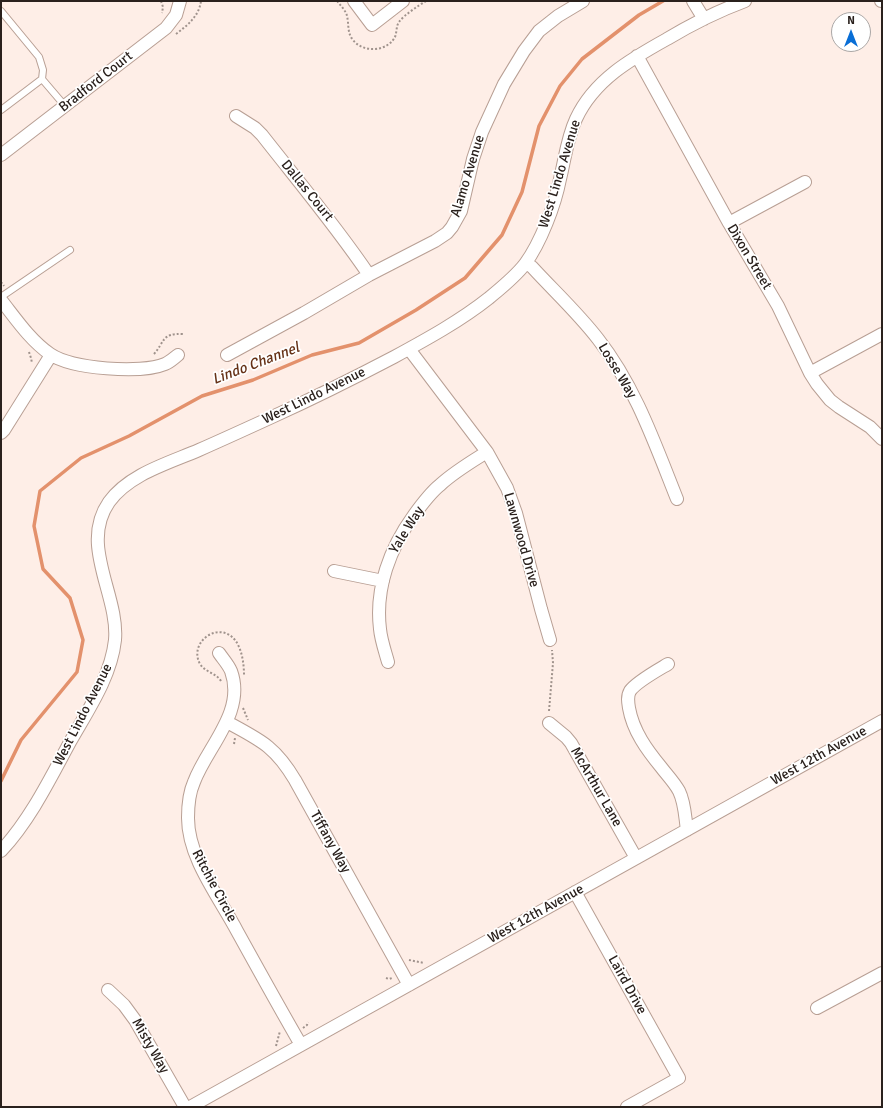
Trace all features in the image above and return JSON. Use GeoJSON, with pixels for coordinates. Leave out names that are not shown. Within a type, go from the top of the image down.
{"type":"FeatureCollection","features":[{"type":"Feature","properties":{"kind":"street","name":"Bradford Court"},"geometry":{"type":"LineString","coordinates":[[1,155],[166,28],[176,15],[180,1]]}},
{"type":"Feature","properties":{"kind":"street"},"geometry":{"type":"LineString","coordinates":[[354,1],[372,25],[403,1]]}},
{"type":"Feature","properties":{"kind":"street","name":"Alamo Avenue"},"geometry":{"type":"LineString","coordinates":[[228,355],[304,314],[369,275],[435,241],[447,233],[461,211],[473,159],[483,127],[504,84],[524,51],[540,31],[558,16],[583,1]]}},
{"type":"Feature","properties":{"kind":"street","name":"West Lindo Avenue"},"geometry":{"type":"LineString","coordinates":[[1,851],[23,822],[40,795],[99,689],[110,663],[114,644],[115,620],[101,563],[98,541],[101,520],[109,502],[126,486],[150,471],[281,413],[362,374],[409,349],[482,303],[501,288],[526,263],[545,227],[553,207],[569,137],[579,113],[594,92],[622,65],[704,18],[745,1]]}},
{"type":"Feature","properties":{"kind":"street"},"geometry":{"type":"LineString","coordinates":[[695,4],[704,18]]}},
{"type":"Feature","properties":{"kind":"street","name":"Dixon Street"},"geometry":{"type":"LineString","coordinates":[[637,56],[729,223],[778,306],[810,373],[830,400],[870,427],[882,439]]}},
{"type":"Feature","properties":{"kind":"street","name":"Dallas Court"},"geometry":{"type":"LineString","coordinates":[[236,116],[255,128],[262,135],[318,203],[369,275]]}},
{"type":"Feature","properties":{"kind":"street"},"geometry":{"type":"LineString","coordinates":[[729,223],[805,182]]}},
{"type":"Feature","properties":{"kind":"street","name":"Losse Way"},"geometry":{"type":"LineString","coordinates":[[526,263],[532,267],[598,339],[614,362],[644,417],[677,499]]}},
{"type":"Feature","properties":{"kind":"street"},"geometry":{"type":"LineString","coordinates":[[4,296],[28,335],[39,346],[51,355],[72,363],[116,369],[158,366],[166,363],[178,355]]}},
{"type":"Feature","properties":{"kind":"street"},"geometry":{"type":"LineString","coordinates":[[810,373],[882,334]]}},
{"type":"Feature","properties":{"kind":"street","name":"Lawnwood Drive"},"geometry":{"type":"LineString","coordinates":[[409,349],[487,452],[501,475],[512,500],[550,640]]}},
{"type":"Feature","properties":{"kind":"street"},"geometry":{"type":"LineString","coordinates":[[1,433],[9,423],[51,355]]}},
{"type":"Feature","properties":{"kind":"street","name":"Yale Way"},"geometry":{"type":"LineString","coordinates":[[388,662],[379,619],[380,595],[394,546],[423,502],[444,481],[487,452]]}},
{"type":"Feature","properties":{"kind":"street"},"geometry":{"type":"LineString","coordinates":[[334,571],[383,582]]}},
{"type":"Feature","properties":{"kind":"street","name":"Ritchie Circle"},"geometry":{"type":"LineString","coordinates":[[219,653],[230,670],[234,686],[232,705],[226,722],[193,784],[188,807],[191,841],[206,876],[301,1045]]}},
{"type":"Feature","properties":{"kind":"street"},"geometry":{"type":"LineString","coordinates":[[668,664],[631,690],[628,698],[628,704],[631,719],[640,738],[680,793],[687,830]]}},
{"type":"Feature","properties":{"kind":"street","name":"West 12th Avenue"},"geometry":{"type":"LineString","coordinates":[[190,1107],[882,721]]}},
{"type":"Feature","properties":{"kind":"street","name":"Tiffany Way"},"geometry":{"type":"LineString","coordinates":[[226,722],[268,746],[283,762],[295,780],[409,985]]}},
{"type":"Feature","properties":{"kind":"street","name":"McArthur Lane"},"geometry":{"type":"LineString","coordinates":[[549,723],[561,732],[571,743],[636,858]]}},
{"type":"Feature","properties":{"kind":"street","name":"Laird Drive"},"geometry":{"type":"LineString","coordinates":[[575,892],[679,1078],[627,1107]]}},
{"type":"Feature","properties":{"kind":"street"},"geometry":{"type":"LineString","coordinates":[[817,1008],[882,973]]}},
{"type":"Feature","properties":{"kind":"street","name":"Misty Way"},"geometry":{"type":"LineString","coordinates":[[108,990],[124,1005],[136,1020],[185,1107]]}},
{"type":"Feature","properties":{"kind":"lane"},"geometry":{"type":"LineString","coordinates":[[1,11],[39,57],[43,70],[42,79],[1,110]]}},
{"type":"Feature","properties":{"kind":"lane"},"geometry":{"type":"LineString","coordinates":[[42,79],[65,106]]}},
{"type":"Feature","properties":{"kind":"lane"},"geometry":{"type":"LineString","coordinates":[[4,296],[70,250]]}},
{"type":"Feature","properties":{"kind":"path"},"geometry":{"type":"LineString","coordinates":[[373,1],[380,1]]}},
{"type":"Feature","properties":{"kind":"path"},"geometry":{"type":"LineString","coordinates":[[1,282],[4,296]]}},
{"type":"Feature","properties":{"kind":"path"},"geometry":{"type":"LineString","coordinates":[[151,357],[167,337],[174,334],[183,334]]}},
{"type":"Feature","properties":{"kind":"path"},"geometry":{"type":"LineString","coordinates":[[28,351],[31,358],[31,366]]}},
{"type":"Feature","properties":{"kind":"path"},"geometry":{"type":"LineString","coordinates":[[223,685],[218,677],[202,667],[198,658],[197,653],[199,645],[202,640],[210,634],[223,633],[235,640],[241,656],[245,678]]}},
{"type":"Feature","properties":{"kind":"path"},"geometry":{"type":"LineString","coordinates":[[549,723],[553,663],[550,640]]}},
{"type":"Feature","properties":{"kind":"path"},"geometry":{"type":"LineString","coordinates":[[243,707],[248,721],[252,723]]}},
{"type":"Feature","properties":{"kind":"path"},"geometry":{"type":"LineString","coordinates":[[234,744],[241,742]]}},
{"type":"Feature","properties":{"kind":"path"},"geometry":{"type":"LineString","coordinates":[[408,960],[423,964],[427,962]]}},
{"type":"Feature","properties":{"kind":"path"},"geometry":{"type":"LineString","coordinates":[[386,978],[388,971]]}},
{"type":"Feature","properties":{"kind":"path"},"geometry":{"type":"LineString","coordinates":[[273,1048],[275,1047],[280,1031],[278,1026]]}},
{"type":"Feature","properties":{"kind":"waterway","name":"Lindo Channel"},"geometry":{"type":"LineString","coordinates":[[1,781],[21,740],[77,672],[83,640],[70,598],[43,569],[34,526],[40,491],[81,458],[129,436],[202,396],[253,380],[312,355],[359,343],[416,310],[465,278],[502,235],[522,192],[539,126],[560,86],[582,59],[639,15],[663,1]]}}]}
